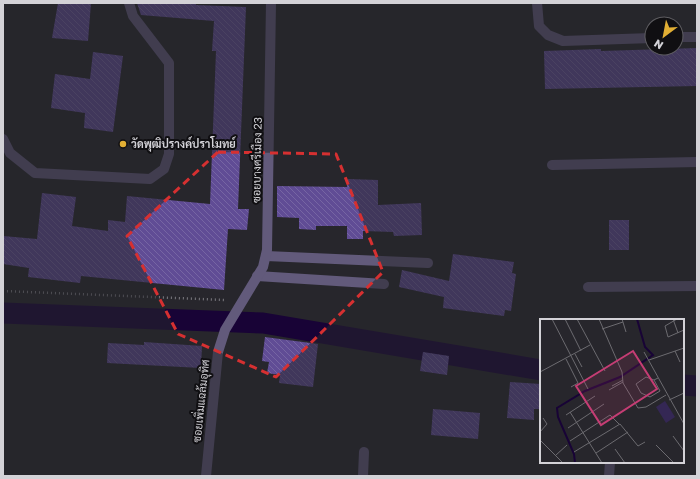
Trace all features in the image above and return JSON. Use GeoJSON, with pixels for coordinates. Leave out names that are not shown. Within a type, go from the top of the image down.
{"type":"FeatureCollection","features":[{"type":"Feature","properties":{"kind":"street"},"geometry":{"type":"LineString","coordinates":[[3,139],[10,153],[35,173],[150,178],[164,169],[168,154],[169,63],[133,16],[129,3]]}},
{"type":"Feature","properties":{"kind":"street","name":"ซอยบางศรีเมือง 23"},"geometry":{"type":"LineString","coordinates":[[239,305],[257,276],[266,256],[271,3]]}},
{"type":"Feature","properties":{"kind":"street"},"geometry":{"type":"LineString","coordinates":[[537,3],[539,26],[548,35],[563,41],[644,38]]}},
{"type":"Feature","properties":{"kind":"street"},"geometry":{"type":"LineString","coordinates":[[684,37],[697,37]]}},
{"type":"Feature","properties":{"kind":"street"},"geometry":{"type":"LineString","coordinates":[[552,165],[697,162]]}},
{"type":"Feature","properties":{"kind":"street"},"geometry":{"type":"LineString","coordinates":[[266,256],[428,263]]}},
{"type":"Feature","properties":{"kind":"street"},"geometry":{"type":"LineString","coordinates":[[257,276],[384,284]]}},
{"type":"Feature","properties":{"kind":"street"},"geometry":{"type":"LineString","coordinates":[[588,287],[697,286]]}},
{"type":"Feature","properties":{"kind":"street","name":"ซอยเพิ่มแฉล้มอุทิศ"},"geometry":{"type":"LineString","coordinates":[[206,476],[218,352],[225,330],[239,305]]}},
{"type":"Feature","properties":{"kind":"street"},"geometry":{"type":"LineString","coordinates":[[363,476],[364,452]]}},
{"type":"Feature","properties":{"kind":"street"},"geometry":{"type":"LineString","coordinates":[[609,476],[610,463]]}},
{"type":"Feature","properties":{"kind":"path"},"geometry":{"type":"LineString","coordinates":[[3,291],[239,305]]}},
{"type":"Feature","properties":{"kind":"highlighted area"},"geometry":{"type":"Polygon","coordinates":[[[218,152],[336,154],[383,272],[276,377],[178,334],[127,236],[218,152]]]}},
{"type":"Feature","properties":{"kind":"building"},"geometry":{"type":"Polygon","coordinates":[[[58,3],[91,3],[88,41],[52,38],[58,3]]]}},
{"type":"Feature","properties":{"kind":"building"},"geometry":{"type":"Polygon","coordinates":[[[137,3],[196,3],[196,5],[246,7],[238,209],[249,209],[247,230],[228,229],[224,290],[81,276],[80,283],[28,277],[29,268],[3,264],[3,236],[37,239],[42,193],[76,197],[72,226],[108,231],[108,220],[125,222],[127,196],[210,204],[216,51],[212,51],[214,21],[141,15],[137,3]]]}},
{"type":"Feature","properties":{"kind":"building"},"geometry":{"type":"Polygon","coordinates":[[[684,48],[697,48],[697,86],[545,89],[544,51],[601,49],[601,51],[644,50],[644,56],[684,56],[684,48]]]}},
{"type":"Feature","properties":{"kind":"building"},"geometry":{"type":"Polygon","coordinates":[[[93,52],[123,56],[113,132],[84,128],[85,113],[51,108],[55,74],[90,79],[93,52]]]}},
{"type":"Feature","properties":{"kind":"building"},"geometry":{"type":"Polygon","coordinates":[[[348,179],[378,180],[378,205],[421,203],[422,235],[394,236],[393,232],[363,231],[363,239],[347,239],[347,226],[316,226],[316,230],[299,229],[299,218],[277,217],[277,186],[347,187],[348,179]]]}},
{"type":"Feature","properties":{"kind":"building"},"geometry":{"type":"Polygon","coordinates":[[[609,220],[629,220],[629,250],[609,250],[609,220]]]}},
{"type":"Feature","properties":{"kind":"building"},"geometry":{"type":"Polygon","coordinates":[[[453,254],[514,262],[512,273],[516,274],[511,311],[505,310],[504,316],[443,308],[444,297],[399,287],[402,270],[449,281],[453,254]]]}},
{"type":"Feature","properties":{"kind":"building"},"geometry":{"type":"Polygon","coordinates":[[[265,337],[318,344],[313,387],[279,383],[280,375],[267,373],[269,362],[262,361],[265,337]]]}},
{"type":"Feature","properties":{"kind":"building"},"geometry":{"type":"Polygon","coordinates":[[[144,342],[202,346],[201,368],[107,363],[108,343],[144,345],[144,342]]]}},
{"type":"Feature","properties":{"kind":"building"},"geometry":{"type":"Polygon","coordinates":[[[423,352],[449,356],[447,375],[420,371],[423,352]]]}},
{"type":"Feature","properties":{"kind":"building"},"geometry":{"type":"Polygon","coordinates":[[[510,382],[540,384],[540,409],[534,409],[534,420],[507,418],[510,382]]]}},
{"type":"Feature","properties":{"kind":"building"},"geometry":{"type":"Polygon","coordinates":[[[433,409],[480,413],[478,439],[431,435],[433,409]]]}},
{"type":"Feature","properties":{"kind":"waterway"},"geometry":{"type":"LineString","coordinates":[[3,313],[263,323],[540,370]]}},
{"type":"Feature","properties":{"kind":"waterway"},"geometry":{"type":"LineString","coordinates":[[684,385],[697,386]]}},
{"type":"Feature","properties":{"kind":"place","name":"วัดพุฒิปรางค์ปราโมทย์"},"geometry":{"type":"Point","coordinates":[123,144]}}]}
